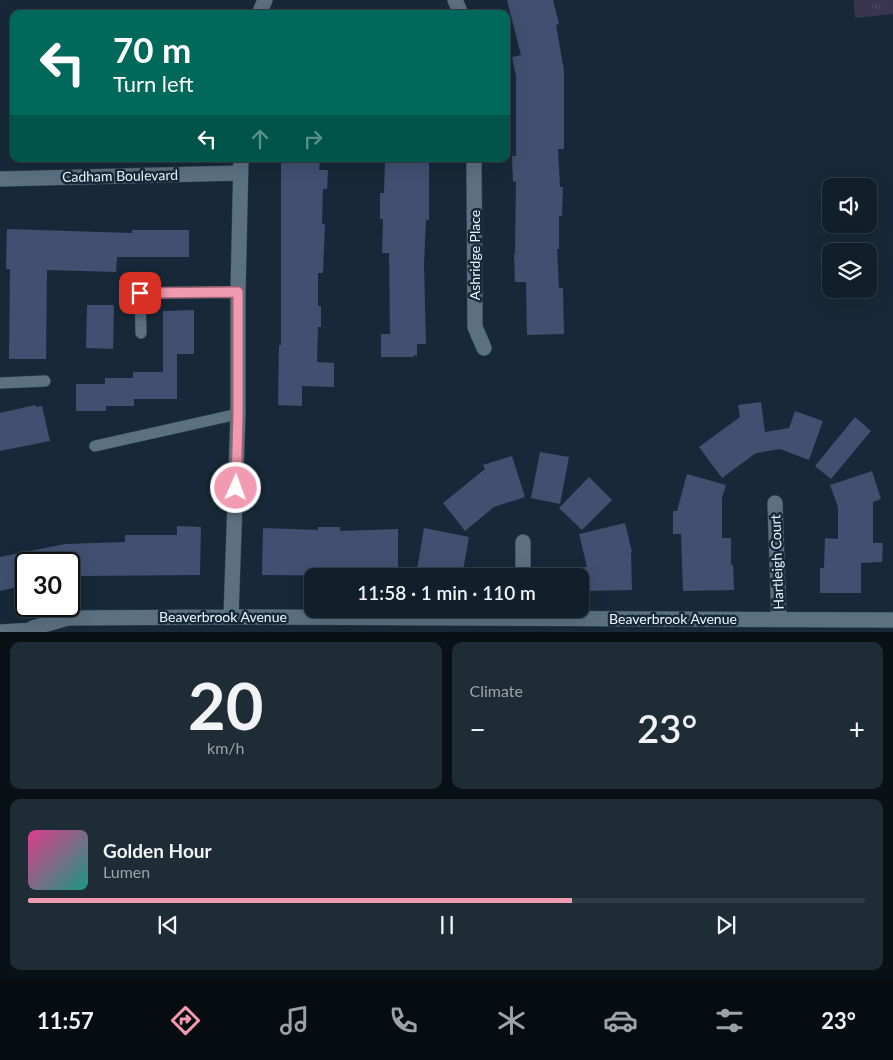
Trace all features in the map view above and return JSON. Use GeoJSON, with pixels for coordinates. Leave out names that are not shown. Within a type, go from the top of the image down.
{"type":"FeatureCollection","features":[{"type":"Feature","properties":{"kind":"street","name":"Ashridge Place"},"geometry":{"type":"LineString","coordinates":[[474,162],[475,327],[484,348]]}},
{"type":"Feature","properties":{"kind":"street","name":"Cadham Boulevard"},"geometry":{"type":"LineString","coordinates":[[0,179],[241,166]]}},
{"type":"Feature","properties":{"kind":"street"},"geometry":{"type":"LineString","coordinates":[[231,617],[238,414],[241,166]]}},
{"type":"Feature","properties":{"kind":"street","name":"Hartleigh Court"},"geometry":{"type":"LineString","coordinates":[[775,503],[779,620]]}},
{"type":"Feature","properties":{"kind":"street"},"geometry":{"type":"LineString","coordinates":[[523,542],[523,568]]}},
{"type":"Feature","properties":{"kind":"street","name":"Beaverbrook Avenue"},"geometry":{"type":"LineString","coordinates":[[34,628],[68,618],[304,616]]}},
{"type":"Feature","properties":{"kind":"street","name":"Beaverbrook Avenue"},"geometry":{"type":"LineString","coordinates":[[589,616],[779,620],[893,620]]}},
{"type":"Feature","properties":{"kind":"lane"},"geometry":{"type":"LineString","coordinates":[[141,333],[140,293],[238,292]]}},
{"type":"Feature","properties":{"kind":"lane"},"geometry":{"type":"LineString","coordinates":[[0,383],[45,381]]}},
{"type":"Feature","properties":{"kind":"lane"},"geometry":{"type":"LineString","coordinates":[[95,446],[238,414]]}},
{"type":"Feature","properties":{"kind":"lane"},"geometry":{"type":"LineString","coordinates":[[0,630],[34,628]]}},
{"type":"Feature","properties":{"kind":"green space"},"geometry":{"type":"Polygon","coordinates":[[[854,0],[893,0],[893,14],[855,18],[854,0]]]}},
{"type":"Feature","properties":{"kind":"building"},"geometry":{"type":"Polygon","coordinates":[[[507,0],[553,0],[559,24],[556,25],[564,70],[564,149],[558,149],[560,187],[563,187],[562,216],[559,216],[559,249],[557,249],[559,288],[563,288],[564,334],[527,335],[526,282],[515,282],[516,181],[513,182],[512,156],[516,156],[516,76],[512,57],[521,55],[507,0]]]}},
{"type":"Feature","properties":{"kind":"building"},"geometry":{"type":"Polygon","coordinates":[[[281,162],[320,162],[319,170],[328,170],[327,189],[323,189],[322,224],[325,224],[323,273],[318,273],[318,306],[321,306],[321,327],[318,327],[317,362],[334,363],[334,387],[302,386],[302,406],[278,405],[279,345],[281,345],[281,162]]]}},
{"type":"Feature","properties":{"kind":"building"},"geometry":{"type":"Polygon","coordinates":[[[385,162],[429,162],[429,220],[426,220],[424,265],[426,344],[417,344],[417,356],[414,355],[414,357],[381,357],[381,334],[390,334],[389,253],[382,253],[383,219],[380,219],[380,193],[384,193],[385,162]]]}},
{"type":"Feature","properties":{"kind":"building"},"geometry":{"type":"Polygon","coordinates":[[[7,229],[132,233],[132,230],[189,230],[189,257],[117,257],[116,272],[47,270],[46,359],[9,359],[10,269],[6,269],[7,229]]]}},
{"type":"Feature","properties":{"kind":"building"},"geometry":{"type":"Polygon","coordinates":[[[87,305],[114,305],[113,349],[86,348],[87,305]]]}},
{"type":"Feature","properties":{"kind":"building"},"geometry":{"type":"Polygon","coordinates":[[[194,310],[194,354],[177,354],[177,399],[134,399],[134,406],[106,406],[106,411],[76,411],[76,384],[105,384],[105,378],[133,378],[133,372],[163,372],[163,311],[194,310]]]}},
{"type":"Feature","properties":{"kind":"building"},"geometry":{"type":"Polygon","coordinates":[[[761,402],[765,432],[789,428],[795,411],[823,421],[809,460],[780,449],[756,453],[722,478],[699,447],[740,417],[738,405],[761,402]]]}},
{"type":"Feature","properties":{"kind":"building"},"geometry":{"type":"Polygon","coordinates":[[[35,405],[36,407],[42,406],[50,441],[0,451],[0,413],[35,405]]]}},
{"type":"Feature","properties":{"kind":"building"},"geometry":{"type":"Polygon","coordinates":[[[855,417],[871,431],[831,479],[815,466],[855,417]]]}},
{"type":"Feature","properties":{"kind":"building"},"geometry":{"type":"Polygon","coordinates":[[[540,452],[569,457],[560,504],[531,498],[540,452]]]}},
{"type":"Feature","properties":{"kind":"building"},"geometry":{"type":"Polygon","coordinates":[[[512,456],[525,497],[494,507],[465,531],[443,503],[485,469],[483,465],[512,456]]]}},
{"type":"Feature","properties":{"kind":"building"},"geometry":{"type":"Polygon","coordinates":[[[872,471],[881,499],[873,502],[873,543],[883,543],[882,562],[861,563],[861,593],[820,593],[820,568],[824,568],[825,538],[838,539],[838,507],[830,485],[872,471]]]}},
{"type":"Feature","properties":{"kind":"building"},"geometry":{"type":"Polygon","coordinates":[[[687,474],[726,485],[722,498],[722,538],[731,538],[731,565],[733,565],[734,590],[683,591],[681,534],[673,534],[673,511],[677,511],[687,474]]]}},
{"type":"Feature","properties":{"kind":"building"},"geometry":{"type":"Polygon","coordinates":[[[589,477],[612,500],[582,530],[559,508],[589,477]]]}},
{"type":"Feature","properties":{"kind":"building"},"geometry":{"type":"Polygon","coordinates":[[[625,523],[632,552],[632,590],[589,591],[589,568],[582,568],[587,567],[579,534],[625,523]]]}},
{"type":"Feature","properties":{"kind":"building"},"geometry":{"type":"Polygon","coordinates":[[[177,526],[201,527],[200,575],[80,576],[80,552],[25,552],[65,544],[125,542],[125,535],[177,535],[177,526]]]}},
{"type":"Feature","properties":{"kind":"building"},"geometry":{"type":"Polygon","coordinates":[[[318,527],[340,527],[340,531],[398,529],[398,568],[304,568],[304,575],[262,575],[263,528],[318,530],[318,527]]]}},
{"type":"Feature","properties":{"kind":"building"},"geometry":{"type":"Polygon","coordinates":[[[424,528],[469,537],[463,568],[417,568],[424,528]]]}},
{"type":"Feature","properties":{"kind":"building"},"geometry":{"type":"Polygon","coordinates":[[[15,554],[15,588],[0,591],[0,557],[15,554]]]}},
{"type":"Feature","properties":{"kind":"route"},"geometry":{"type":"LineString","coordinates":[[140,293],[238,292],[236,488]]}}]}
